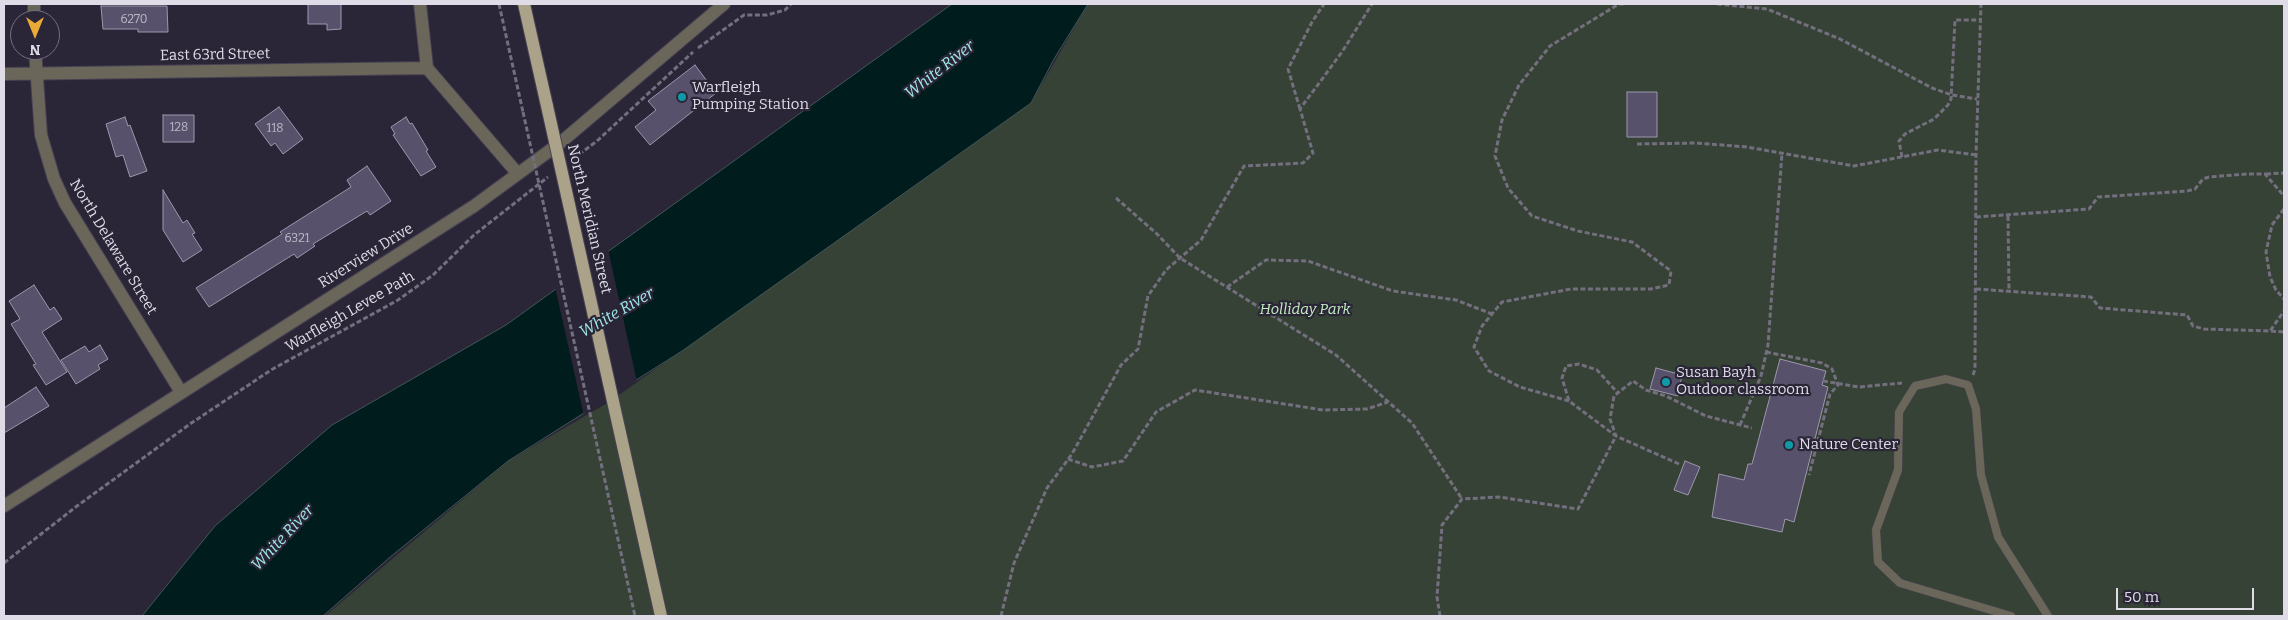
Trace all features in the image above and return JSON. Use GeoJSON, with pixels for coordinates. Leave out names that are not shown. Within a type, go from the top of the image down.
{"type":"FeatureCollection","features":[{"type":"Feature","properties":{"kind":"main road","name":"North Meridian Street"},"geometry":{"type":"LineString","coordinates":[[524,4],[661,616]]}},
{"type":"Feature","properties":{"kind":"street"},"geometry":{"type":"LineString","coordinates":[[420,4],[427,68],[518,174]]}},
{"type":"Feature","properties":{"kind":"street","name":"Riverview Drive"},"geometry":{"type":"LineString","coordinates":[[4,506],[459,216],[566,138],[724,4]]}},
{"type":"Feature","properties":{"kind":"street","name":"North Delaware Street"},"geometry":{"type":"LineString","coordinates":[[34,60],[42,135],[54,179],[65,203],[181,392]]}},
{"type":"Feature","properties":{"kind":"street","name":"East 63rd Street"},"geometry":{"type":"LineString","coordinates":[[4,74],[427,68]]}},
{"type":"Feature","properties":{"kind":"lane"},"geometry":{"type":"LineString","coordinates":[[2011,616],[1900,583],[1878,562],[1876,530],[1898,470],[1899,412],[1915,386],[1946,379],[1968,385],[1976,409],[1981,475],[1998,537],[2048,616]]}},
{"type":"Feature","properties":{"kind":"path"},"geometry":{"type":"LineString","coordinates":[[498,4],[634,616]]}},
{"type":"Feature","properties":{"kind":"path"},"geometry":{"type":"LineString","coordinates":[[566,164],[597,141],[697,49],[744,15],[767,15],[784,10],[791,4]]}},
{"type":"Feature","properties":{"kind":"path"},"geometry":{"type":"LineString","coordinates":[[1001,616],[1014,563],[1047,488],[1068,459],[1121,365],[1138,349],[1148,296],[1166,270],[1201,240],[1244,166],[1303,163],[1313,153],[1288,69],[1312,22],[1324,4]]}},
{"type":"Feature","properties":{"kind":"path"},"geometry":{"type":"LineString","coordinates":[[1300,109],[1342,52],[1372,4]]}},
{"type":"Feature","properties":{"kind":"path"},"geometry":{"type":"LineString","coordinates":[[1625,4],[1620,4],[1550,46],[1520,85],[1502,120],[1495,156],[1508,188],[1532,216],[1578,231],[1632,242],[1671,271],[1669,285],[1651,289],[1571,289],[1502,302],[1482,326],[1474,347],[1489,371],[1520,387],[1569,401],[1616,436],[1679,464]]}},
{"type":"Feature","properties":{"kind":"path"},"geometry":{"type":"LineString","coordinates":[[1716,4],[1767,9],[1840,38],[1932,88],[1952,95],[1977,99]]}},
{"type":"Feature","properties":{"kind":"path"},"geometry":{"type":"LineString","coordinates":[[1968,385],[1975,369],[1976,155],[1980,4]]}},
{"type":"Feature","properties":{"kind":"path"},"geometry":{"type":"LineString","coordinates":[[1902,157],[1899,141],[1905,134],[1938,115],[1948,105],[1952,95],[1954,20],[1979,20]]}},
{"type":"Feature","properties":{"kind":"path"},"geometry":{"type":"LineString","coordinates":[[1637,144],[1696,142],[1782,153],[1854,166],[1938,150],[1976,155]]}},
{"type":"Feature","properties":{"kind":"path"},"geometry":{"type":"LineString","coordinates":[[1740,425],[1761,376],[1766,352],[1782,153]]}},
{"type":"Feature","properties":{"kind":"path"},"geometry":{"type":"LineString","coordinates":[[1976,217],[2088,209],[2098,197],[2187,191],[2195,189],[2203,179],[2209,177],[2284,173]]}},
{"type":"Feature","properties":{"kind":"path"},"geometry":{"type":"LineString","coordinates":[[2265,174],[2284,196]]}},
{"type":"Feature","properties":{"kind":"path","name":"Warfleigh Levee Path"},"geometry":{"type":"LineString","coordinates":[[4,563],[182,430],[271,370],[398,300],[433,275],[474,234],[499,213],[551,175]]}},
{"type":"Feature","properties":{"kind":"path"},"geometry":{"type":"LineString","coordinates":[[1116,198],[1157,234],[1180,258],[1336,355],[1412,424],[1462,499]]}},
{"type":"Feature","properties":{"kind":"path"},"geometry":{"type":"LineString","coordinates":[[2284,209],[2272,225],[2266,252],[2270,277],[2276,290],[2284,299]]}},
{"type":"Feature","properties":{"kind":"path"},"geometry":{"type":"LineString","coordinates":[[2008,216],[2009,290]]}},
{"type":"Feature","properties":{"kind":"path"},"geometry":{"type":"LineString","coordinates":[[1227,287],[1266,260],[1308,261],[1393,291],[1456,300],[1492,314]]}},
{"type":"Feature","properties":{"kind":"path"},"geometry":{"type":"LineString","coordinates":[[1976,289],[2091,297],[2100,308],[2187,315],[2194,326],[2204,329],[2284,332]]}},
{"type":"Feature","properties":{"kind":"path"},"geometry":{"type":"LineString","coordinates":[[2270,330],[2284,311]]}},
{"type":"Feature","properties":{"kind":"path"},"geometry":{"type":"LineString","coordinates":[[1766,352],[1822,363],[1832,370],[1838,384]]}},
{"type":"Feature","properties":{"kind":"path"},"geometry":{"type":"LineString","coordinates":[[1569,401],[1562,378],[1566,366],[1579,364],[1596,370],[1618,393]]}},
{"type":"Feature","properties":{"kind":"path"},"geometry":{"type":"LineString","coordinates":[[1440,616],[1436,597],[1442,525],[1462,499],[1499,497],[1578,509],[1616,436],[1610,419],[1614,396],[1633,381],[1646,390],[1666,396],[1706,416],[1752,428]]}},
{"type":"Feature","properties":{"kind":"path"},"geometry":{"type":"LineString","coordinates":[[1823,381],[1859,387],[1908,383]]}},
{"type":"Feature","properties":{"kind":"path"},"geometry":{"type":"LineString","coordinates":[[1810,475],[1830,394],[1838,384]]}},
{"type":"Feature","properties":{"kind":"path"},"geometry":{"type":"LineString","coordinates":[[1068,459],[1092,467],[1123,461],[1156,412],[1195,390],[1323,410],[1367,409],[1388,402]]}},
{"type":"Feature","properties":{"kind":"green space","name":"Holliday Park"},"geometry":{"type":"Polygon","coordinates":[[[1088,4],[2284,4],[2284,616],[325,616],[508,461],[609,402],[1031,103],[1088,4]]]}},
{"type":"Feature","properties":{"kind":"water","name":"White River"},"geometry":{"type":"Polygon","coordinates":[[[952,4],[1088,4],[1054,59],[1031,103],[682,351],[508,461],[389,558],[323,616],[142,616],[215,526],[332,425],[506,325],[952,4]]]}},
{"type":"Feature","properties":{"kind":"pier"},"geometry":{"type":"Polygon","coordinates":[[[608,249],[637,382],[584,416],[555,287],[608,249]]]}},
{"type":"Feature","properties":{"kind":"building"},"geometry":{"type":"Polygon","coordinates":[[[308,4],[341,4],[341,29],[327,30],[327,24],[308,24],[308,4]]]}},
{"type":"Feature","properties":{"kind":"building"},"geometry":{"type":"Polygon","coordinates":[[[101,6],[167,6],[168,32],[138,32],[138,29],[103,29],[101,6]]]}},
{"type":"Feature","properties":{"kind":"building","name":"Warfleigh Pumping Station"},"geometry":{"type":"Polygon","coordinates":[[[695,65],[716,93],[650,145],[635,127],[656,110],[648,101],[695,65]]]}},
{"type":"Feature","properties":{"kind":"building"},"geometry":{"type":"Polygon","coordinates":[[[1627,92],[1657,92],[1657,137],[1627,137],[1627,92]]]}},
{"type":"Feature","properties":{"kind":"building"},"geometry":{"type":"Polygon","coordinates":[[[279,107],[303,139],[283,154],[275,143],[271,146],[255,124],[279,107]]]}},
{"type":"Feature","properties":{"kind":"building"},"geometry":{"type":"Polygon","coordinates":[[[163,115],[194,115],[194,142],[163,142],[163,115]]]}},
{"type":"Feature","properties":{"kind":"building"},"geometry":{"type":"Polygon","coordinates":[[[125,117],[128,126],[130,125],[147,171],[130,177],[123,155],[116,157],[106,124],[125,117]]]}},
{"type":"Feature","properties":{"kind":"building"},"geometry":{"type":"Polygon","coordinates":[[[406,117],[410,124],[412,123],[436,167],[421,176],[393,135],[395,134],[391,127],[406,117]]]}},
{"type":"Feature","properties":{"kind":"building"},"geometry":{"type":"Polygon","coordinates":[[[367,166],[391,201],[370,215],[367,211],[313,244],[315,246],[297,258],[294,254],[209,307],[196,288],[282,234],[280,232],[351,187],[347,180],[367,166]]]}},
{"type":"Feature","properties":{"kind":"building"},"geometry":{"type":"Polygon","coordinates":[[[163,190],[183,223],[187,220],[195,233],[192,234],[202,250],[183,262],[163,230],[163,190]]]}},
{"type":"Feature","properties":{"kind":"building"},"geometry":{"type":"Polygon","coordinates":[[[34,285],[50,310],[54,307],[62,319],[42,332],[67,372],[46,385],[33,365],[36,364],[11,324],[20,319],[9,301],[34,285]]]}},
{"type":"Feature","properties":{"kind":"building"},"geometry":{"type":"Polygon","coordinates":[[[100,345],[108,359],[98,365],[100,369],[76,384],[61,360],[85,346],[89,352],[100,345]]]}},
{"type":"Feature","properties":{"kind":"building","name":"Nature Center"},"geometry":{"type":"Polygon","coordinates":[[[1780,359],[1826,371],[1822,385],[1828,387],[1794,522],[1785,519],[1782,532],[1712,517],[1719,474],[1744,480],[1748,464],[1752,464],[1780,359]]]}},
{"type":"Feature","properties":{"kind":"building","name":"Susan Bayh Outdoor classroom"},"geometry":{"type":"Polygon","coordinates":[[[1656,368],[1682,375],[1678,396],[1650,389],[1656,368]]]}},
{"type":"Feature","properties":{"kind":"building"},"geometry":{"type":"Polygon","coordinates":[[[36,387],[49,406],[4,433],[4,408],[36,387]]]}},
{"type":"Feature","properties":{"kind":"building"},"geometry":{"type":"Polygon","coordinates":[[[1685,461],[1700,467],[1688,495],[1674,490],[1685,461]]]}},
{"type":"Feature","properties":{"kind":"place","name":"Warfleigh Pumping Station"},"geometry":{"type":"Point","coordinates":[682,97]}},
{"type":"Feature","properties":{"kind":"place","name":"Susan Bayh Outdoor classroom"},"geometry":{"type":"Point","coordinates":[1666,382]}},
{"type":"Feature","properties":{"kind":"place","name":"Nature Center"},"geometry":{"type":"Point","coordinates":[1789,445]}}]}
